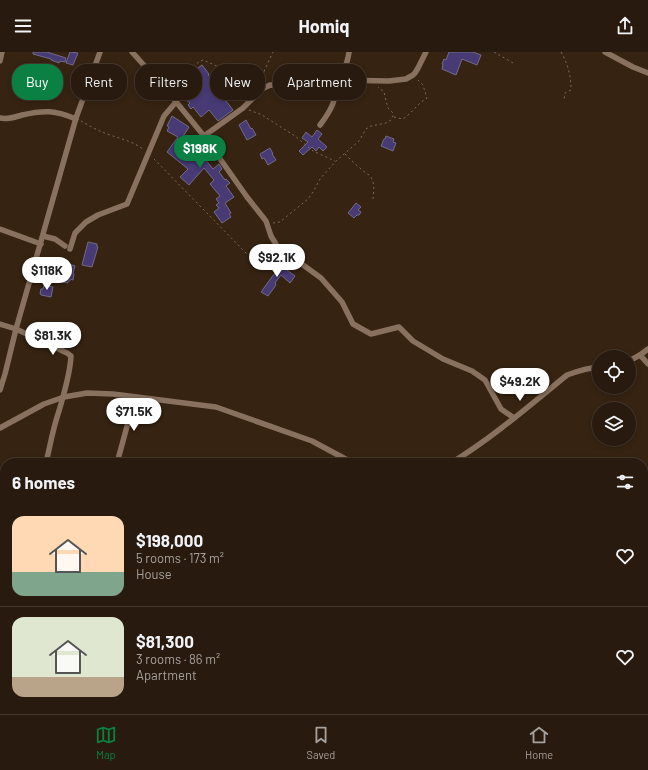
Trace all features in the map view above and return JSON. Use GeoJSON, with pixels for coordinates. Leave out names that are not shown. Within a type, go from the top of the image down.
{"type":"FeatureCollection","features":[{"type":"Feature","properties":{"kind":"street"},"geometry":{"type":"LineString","coordinates":[[0,61],[2,52]]}},
{"type":"Feature","properties":{"kind":"street"},"geometry":{"type":"LineString","coordinates":[[0,390],[76,119],[100,52]]}},
{"type":"Feature","properties":{"kind":"street"},"geometry":{"type":"LineString","coordinates":[[132,52],[143,64]]}},
{"type":"Feature","properties":{"kind":"street"},"geometry":{"type":"LineString","coordinates":[[347,64],[349,52]]}},
{"type":"Feature","properties":{"kind":"street"},"geometry":{"type":"LineString","coordinates":[[366,81],[390,81],[406,79],[415,73],[426,52]]}},
{"type":"Feature","properties":{"kind":"street"},"geometry":{"type":"LineString","coordinates":[[605,52],[632,67],[648,73]]}},
{"type":"Feature","properties":{"kind":"street"},"geometry":{"type":"LineString","coordinates":[[204,136],[243,108],[262,89],[273,85]]}},
{"type":"Feature","properties":{"kind":"street"},"geometry":{"type":"LineString","coordinates":[[320,125],[332,106],[334,100]]}},
{"type":"Feature","properties":{"kind":"street"},"geometry":{"type":"LineString","coordinates":[[43,236],[55,239],[68,248],[75,233],[86,222],[98,215],[127,204],[164,116],[176,102],[204,136],[266,221],[271,236],[277,246],[322,278],[342,302],[353,324],[371,334],[399,327],[413,341],[443,359],[472,371],[485,380],[501,409],[514,418]]}},
{"type":"Feature","properties":{"kind":"street"},"geometry":{"type":"LineString","coordinates":[[0,118],[6,119],[46,111],[64,114],[76,119]]}},
{"type":"Feature","properties":{"kind":"street"},"geometry":{"type":"LineString","coordinates":[[0,229],[41,244]]}},
{"type":"Feature","properties":{"kind":"street"},"geometry":{"type":"LineString","coordinates":[[0,324],[16,329],[71,356],[70,370],[64,397],[58,411],[47,458]]}},
{"type":"Feature","properties":{"kind":"street"},"geometry":{"type":"LineString","coordinates":[[636,357],[648,349]]}},
{"type":"Feature","properties":{"kind":"street"},"geometry":{"type":"LineString","coordinates":[[640,355],[648,364]]}},
{"type":"Feature","properties":{"kind":"street"},"geometry":{"type":"LineString","coordinates":[[459,458],[514,418],[567,375],[576,371],[592,368]]}},
{"type":"Feature","properties":{"kind":"street"},"geometry":{"type":"LineString","coordinates":[[0,428],[44,404],[64,397],[87,393],[113,394],[216,407],[312,441],[344,458]]}},
{"type":"Feature","properties":{"kind":"street"},"geometry":{"type":"LineString","coordinates":[[117,458],[135,397]]}},
{"type":"Feature","properties":{"kind":"path"},"geometry":{"type":"LineString","coordinates":[[196,64],[203,60],[242,77],[261,81],[273,52]]}},
{"type":"Feature","properties":{"kind":"path"},"geometry":{"type":"LineString","coordinates":[[494,52],[512,63]]}},
{"type":"Feature","properties":{"kind":"path"},"geometry":{"type":"LineString","coordinates":[[561,52],[569,70],[571,79],[571,90],[565,93],[564,100]]}},
{"type":"Feature","properties":{"kind":"path"},"geometry":{"type":"LineString","coordinates":[[393,116],[403,119],[411,114],[419,102],[427,98],[424,85],[418,80],[415,73]]}},
{"type":"Feature","properties":{"kind":"path"},"geometry":{"type":"LineString","coordinates":[[378,87],[384,92],[388,108],[393,113],[393,116]]}},
{"type":"Feature","properties":{"kind":"path"},"geometry":{"type":"LineString","coordinates":[[243,108],[262,115],[295,136],[313,151],[335,162]]}},
{"type":"Feature","properties":{"kind":"path"},"geometry":{"type":"LineString","coordinates":[[266,221],[274,223],[280,222],[308,199],[320,179],[335,162],[359,141],[366,129],[391,120],[393,116]]}},
{"type":"Feature","properties":{"kind":"path"},"geometry":{"type":"LineString","coordinates":[[76,119],[97,130],[140,147],[148,153],[247,254]]}},
{"type":"Feature","properties":{"kind":"path"},"geometry":{"type":"LineString","coordinates":[[344,154],[368,174],[373,181],[374,192],[372,199]]}},
{"type":"Feature","properties":{"kind":"building"},"geometry":{"type":"Polygon","coordinates":[[[33,52],[47,52],[66,58],[65,62],[60,61],[59,63],[33,54],[33,52]]]}},
{"type":"Feature","properties":{"kind":"building"},"geometry":{"type":"Polygon","coordinates":[[[70,52],[78,53],[73,64],[66,63],[70,52]]]}},
{"type":"Feature","properties":{"kind":"building"},"geometry":{"type":"Polygon","coordinates":[[[449,52],[473,52],[481,55],[477,65],[462,59],[456,75],[442,69],[444,59],[446,60],[449,52]]]}},
{"type":"Feature","properties":{"kind":"building"},"geometry":{"type":"Polygon","coordinates":[[[202,65],[210,77],[210,100],[225,100],[233,110],[218,121],[209,110],[201,117],[193,107],[191,109],[188,105],[190,103],[186,100],[202,100],[202,65]]]}},
{"type":"Feature","properties":{"kind":"building"},"geometry":{"type":"Polygon","coordinates":[[[172,116],[189,127],[177,146],[195,159],[204,152],[207,156],[204,158],[213,169],[219,164],[222,169],[219,172],[225,180],[226,179],[230,183],[226,186],[234,197],[225,203],[231,213],[229,214],[231,217],[222,223],[214,212],[219,208],[216,205],[219,203],[216,199],[220,196],[210,184],[214,180],[204,168],[189,185],[180,177],[188,169],[167,152],[178,137],[167,131],[169,127],[167,126],[172,116]]]}},
{"type":"Feature","properties":{"kind":"building"},"geometry":{"type":"Polygon","coordinates":[[[246,120],[256,135],[247,140],[239,125],[246,120]]]}},
{"type":"Feature","properties":{"kind":"building"},"geometry":{"type":"Polygon","coordinates":[[[317,130],[322,134],[318,139],[327,147],[323,151],[319,147],[316,151],[312,147],[303,155],[299,151],[308,142],[302,138],[306,132],[312,137],[317,130]]]}},
{"type":"Feature","properties":{"kind":"building"},"geometry":{"type":"Polygon","coordinates":[[[386,136],[394,139],[393,142],[396,143],[393,151],[381,146],[386,136]]]}},
{"type":"Feature","properties":{"kind":"building"},"geometry":{"type":"Polygon","coordinates":[[[270,148],[276,160],[268,165],[264,158],[262,159],[260,154],[270,148]]]}},
{"type":"Feature","properties":{"kind":"building"},"geometry":{"type":"Polygon","coordinates":[[[356,203],[361,207],[358,210],[361,212],[354,218],[348,213],[356,203]]]}},
{"type":"Feature","properties":{"kind":"building"},"geometry":{"type":"Polygon","coordinates":[[[88,242],[97,244],[98,247],[92,267],[82,265],[88,242]]]}},
{"type":"Feature","properties":{"kind":"building"},"geometry":{"type":"Polygon","coordinates":[[[63,262],[75,266],[73,280],[70,279],[68,283],[62,282],[66,270],[61,268],[63,262]]]}},
{"type":"Feature","properties":{"kind":"building"},"geometry":{"type":"Polygon","coordinates":[[[276,262],[295,276],[290,283],[281,275],[268,296],[261,292],[277,270],[272,267],[276,262]]]}},
{"type":"Feature","properties":{"kind":"building"},"geometry":{"type":"Polygon","coordinates":[[[44,285],[53,287],[51,297],[40,294],[44,285]]]}}]}
